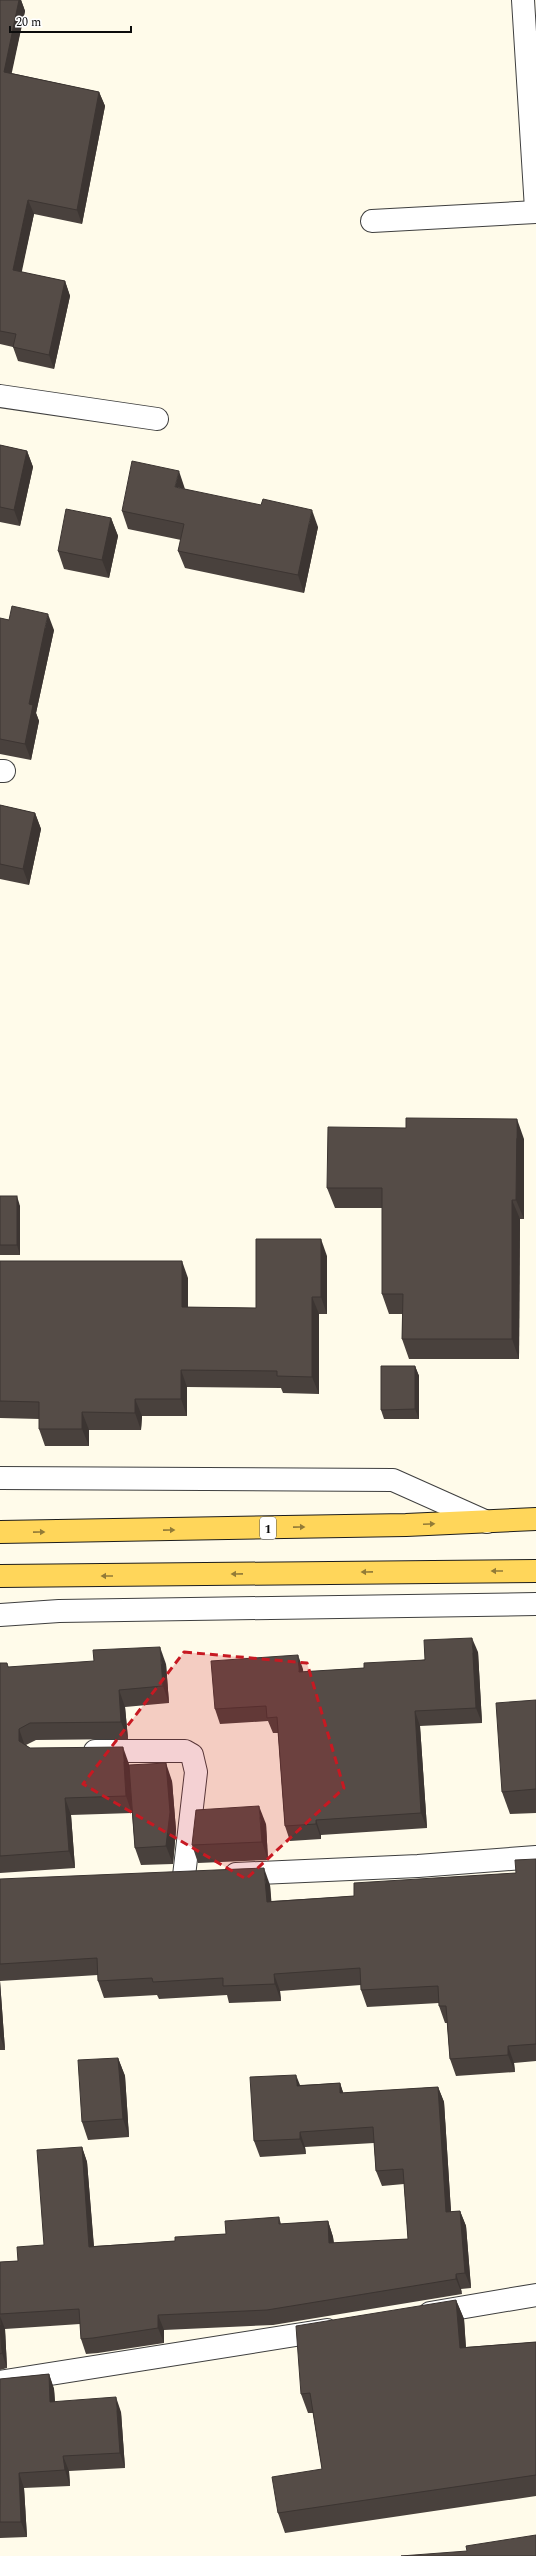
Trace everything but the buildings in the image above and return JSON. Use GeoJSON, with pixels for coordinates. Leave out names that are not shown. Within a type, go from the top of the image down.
{"type":"FeatureCollection","features":[{"type":"Feature","properties":{"kind":"main road","name":"1"},"geometry":{"type":"LineString","coordinates":[[0,1532],[487,1522],[536,1519]]}},
{"type":"Feature","properties":{"kind":"main road"},"geometry":{"type":"LineString","coordinates":[[0,1576],[536,1571]]}},
{"type":"Feature","properties":{"kind":"street"},"geometry":{"type":"LineString","coordinates":[[372,221],[536,210],[523,0]]}},
{"type":"Feature","properties":{"kind":"street"},"geometry":{"type":"LineString","coordinates":[[0,396],[157,419]]}},
{"type":"Feature","properties":{"kind":"street"},"geometry":{"type":"LineString","coordinates":[[0,1478],[393,1480],[487,1522]]}},
{"type":"Feature","properties":{"kind":"street"},"geometry":{"type":"LineString","coordinates":[[0,1615],[59,1611],[536,1604]]}},
{"type":"Feature","properties":{"kind":"street"},"geometry":{"type":"LineString","coordinates":[[75,1752],[185,1751],[192,1755],[196,1772],[184,1876]]}},
{"type":"Feature","properties":{"kind":"street"},"geometry":{"type":"LineString","coordinates":[[161,1877],[418,1866],[536,1857]]}},
{"type":"Feature","properties":{"kind":"street"},"geometry":{"type":"LineString","coordinates":[[410,2316],[536,2295]]}},
{"type":"Feature","properties":{"kind":"street"},"geometry":{"type":"LineString","coordinates":[[0,2382],[347,2326]]}},
{"type":"Feature","properties":{"kind":"highlighted area"},"geometry":{"type":"Polygon","coordinates":[[[184,1652],[307,1663],[344,1788],[246,1879],[83,1784],[184,1652]]]}}]}
